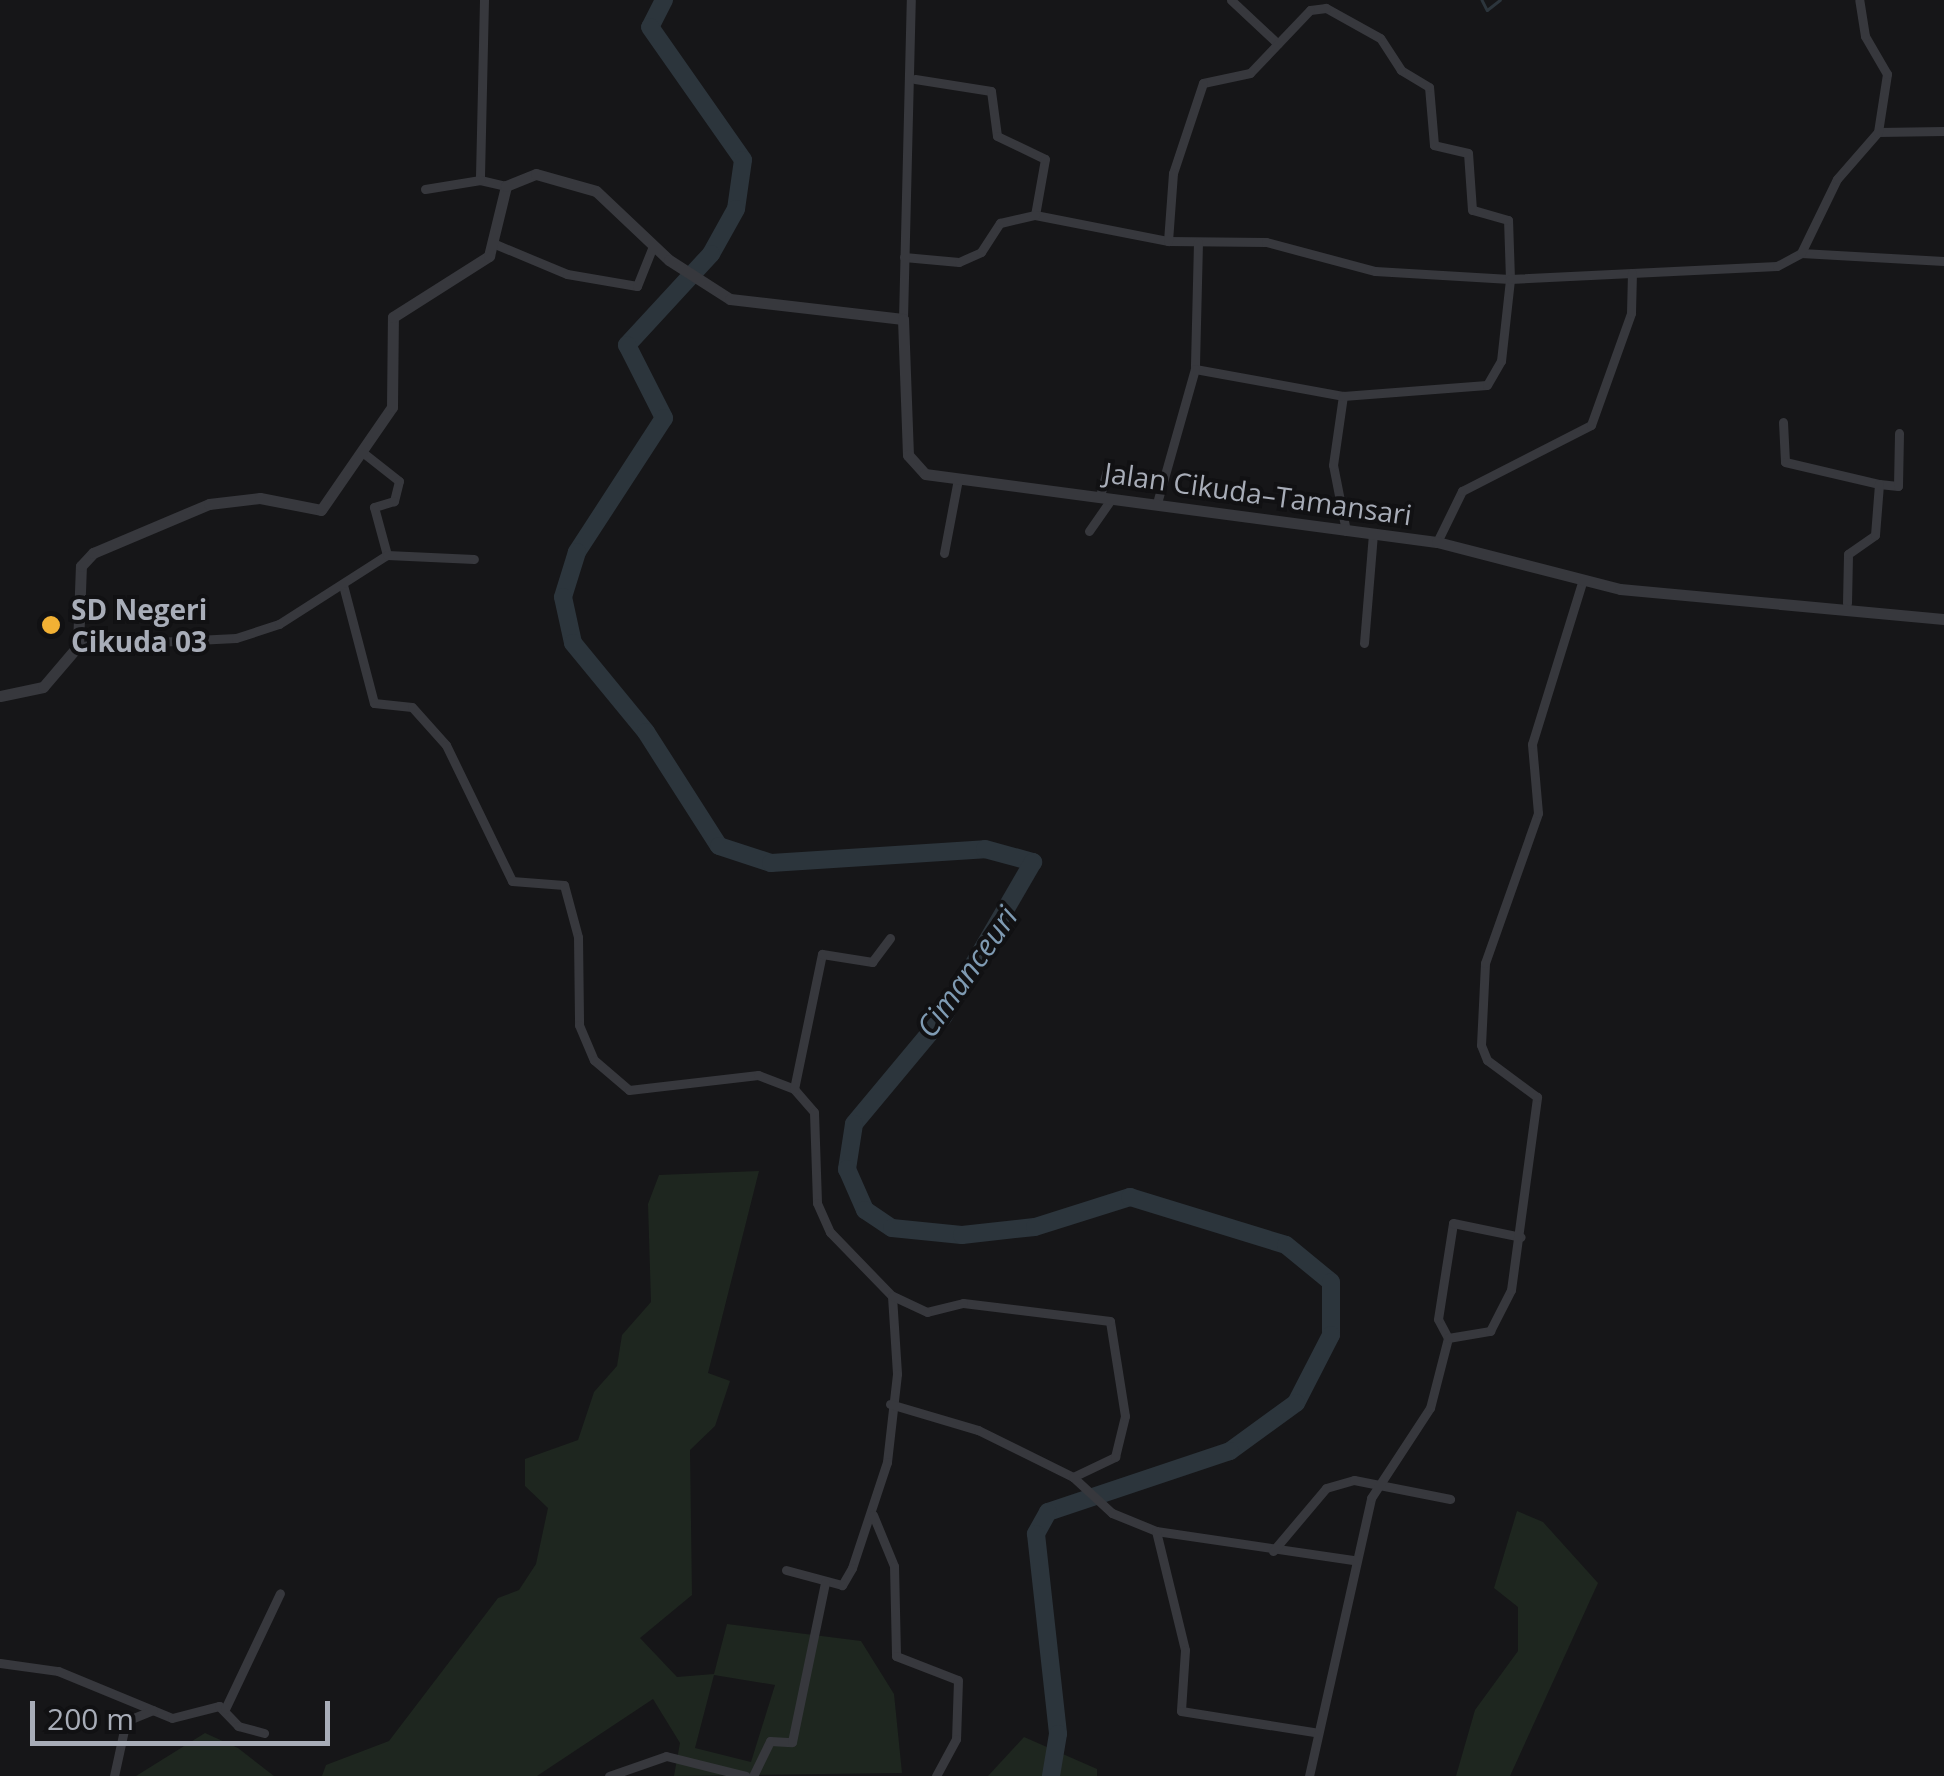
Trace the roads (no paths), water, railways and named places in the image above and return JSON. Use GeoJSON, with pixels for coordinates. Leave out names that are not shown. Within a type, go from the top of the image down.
{"type":"FeatureCollection","features":[{"type":"Feature","properties":{"kind":"street"},"geometry":{"type":"LineString","coordinates":[[480,180],[484,0]]}},
{"type":"Feature","properties":{"kind":"street"},"geometry":{"type":"LineString","coordinates":[[425,188],[480,180],[506,186],[536,174],[570,178],[704,286],[748,303],[903,319],[915,80],[911,0]]}},
{"type":"Feature","properties":{"kind":"street"},"geometry":{"type":"LineString","coordinates":[[1231,0],[1278,44]]}},
{"type":"Feature","properties":{"kind":"street"},"geometry":{"type":"LineString","coordinates":[[1802,253],[1837,178],[1878,132],[1886,74],[1865,36],[1859,0]]}},
{"type":"Feature","properties":{"kind":"street"},"geometry":{"type":"LineString","coordinates":[[1168,241],[1173,173],[1203,83],[1250,73],[1310,10],[1326,8],[1380,38],[1402,70],[1429,87],[1434,145],[1468,153],[1472,210],[1508,220],[1510,280],[1501,361],[1487,386],[1343,396],[1195,369]]}},
{"type":"Feature","properties":{"kind":"street"},"geometry":{"type":"LineString","coordinates":[[915,80],[991,91],[997,136],[1045,159],[1036,215]]}},
{"type":"Feature","properties":{"kind":"street"},"geometry":{"type":"LineString","coordinates":[[1878,132],[1944,131]]}},
{"type":"Feature","properties":{"kind":"street"},"geometry":{"type":"LineString","coordinates":[[0,696],[43,688],[78,646],[86,557],[209,504],[260,498],[321,510],[366,456],[392,406],[393,316],[495,244],[506,186]]}},
{"type":"Feature","properties":{"kind":"street"},"geometry":{"type":"LineString","coordinates":[[904,257],[959,262],[981,252],[1000,223],[1036,215],[1168,241],[1266,242],[1375,271],[1510,280],[1777,266],[1802,253],[1944,261]]}},
{"type":"Feature","properties":{"kind":"street"},"geometry":{"type":"LineString","coordinates":[[1158,503],[1195,369],[1198,242]]}},
{"type":"Feature","properties":{"kind":"street"},"geometry":{"type":"LineString","coordinates":[[495,244],[567,274],[637,286],[653,246]]}},
{"type":"Feature","properties":{"kind":"street"},"geometry":{"type":"LineString","coordinates":[[1437,542],[1462,491],[1590,426],[1631,313],[1632,273]]}},
{"type":"Feature","properties":{"kind":"street","name":"Jalan Cikuda–Tamansari"},"geometry":{"type":"LineString","coordinates":[[903,319],[908,455],[925,474],[1437,542],[1522,558],[1582,582],[1846,603],[1944,619]]}},
{"type":"Feature","properties":{"kind":"street"},"geometry":{"type":"LineString","coordinates":[[1343,396],[1333,465],[1346,531]]}},
{"type":"Feature","properties":{"kind":"street"},"geometry":{"type":"LineString","coordinates":[[1782,422],[1786,462],[1898,486],[1900,433]]}},
{"type":"Feature","properties":{"kind":"street"},"geometry":{"type":"LineString","coordinates":[[366,456],[399,481],[394,501],[374,507],[387,556]]}},
{"type":"Feature","properties":{"kind":"street"},"geometry":{"type":"LineString","coordinates":[[1089,531],[1106,497],[1108,466]]}},
{"type":"Feature","properties":{"kind":"street"},"geometry":{"type":"LineString","coordinates":[[944,554],[958,478]]}},
{"type":"Feature","properties":{"kind":"street"},"geometry":{"type":"LineString","coordinates":[[1846,603],[1848,554],[1875,536],[1878,484]]}},
{"type":"Feature","properties":{"kind":"street"},"geometry":{"type":"LineString","coordinates":[[1364,644],[1374,534]]}},
{"type":"Feature","properties":{"kind":"street"},"geometry":{"type":"LineString","coordinates":[[78,646],[236,638],[343,585],[387,556],[474,559]]}},
{"type":"Feature","properties":{"kind":"street"},"geometry":{"type":"LineString","coordinates":[[1448,1338],[1499,1324],[1521,1236],[1537,1096],[1481,1045],[1484,963],[1538,813],[1532,744],[1582,582]]}},
{"type":"Feature","properties":{"kind":"street"},"geometry":{"type":"LineString","coordinates":[[343,585],[374,703],[412,707],[446,744],[512,881],[564,886],[578,937],[579,1025],[594,1060],[628,1090],[736,1074],[794,1090],[814,1112],[825,1225],[892,1296],[928,1312],[963,1303],[1110,1321],[1125,1416],[1115,1458],[1072,1477],[978,1430],[890,1404]]}},
{"type":"Feature","properties":{"kind":"street"},"geometry":{"type":"LineString","coordinates":[[794,1090],[822,954],[872,962],[890,938]]}},
{"type":"Feature","properties":{"kind":"street"},"geometry":{"type":"LineString","coordinates":[[1309,1776],[1314,1732],[1353,1560],[1376,1486],[1430,1408],[1448,1338],[1438,1318],[1453,1224],[1521,1236]]}},
{"type":"Feature","properties":{"kind":"street"},"geometry":{"type":"LineString","coordinates":[[786,1570],[842,1585],[874,1515],[898,1338],[892,1296]]}},
{"type":"Feature","properties":{"kind":"street"},"geometry":{"type":"LineString","coordinates":[[1073,1477],[1112,1513],[1156,1531],[1353,1560]]}},
{"type":"Feature","properties":{"kind":"street"},"geometry":{"type":"LineString","coordinates":[[1273,1550],[1326,1488],[1354,1480],[1450,1498]]}},
{"type":"Feature","properties":{"kind":"street"},"geometry":{"type":"LineString","coordinates":[[874,1515],[894,1566],[896,1656],[958,1680],[956,1739],[936,1776]]}},
{"type":"Feature","properties":{"kind":"street"},"geometry":{"type":"LineString","coordinates":[[1156,1531],[1185,1650],[1181,1711],[1314,1732]]}},
{"type":"Feature","properties":{"kind":"street"},"geometry":{"type":"LineString","coordinates":[[608,1776],[666,1756],[749,1776],[770,1741],[792,1742],[825,1582]]}},
{"type":"Feature","properties":{"kind":"street"},"geometry":{"type":"LineString","coordinates":[[226,1710],[280,1592]]}},
{"type":"Feature","properties":{"kind":"street"},"geometry":{"type":"LineString","coordinates":[[0,1663],[58,1670],[172,1718],[208,1704],[226,1710],[238,1726],[264,1733]]}},
{"type":"Feature","properties":{"kind":"street"},"geometry":{"type":"LineString","coordinates":[[114,1776],[126,1720],[154,1710]]}},
{"type":"Feature","properties":{"kind":"waterway","name":"Cimanceuri"},"geometry":{"type":"LineString","coordinates":[[664,0],[650,27],[743,160],[736,209],[711,254],[627,345],[664,418],[577,552],[563,597],[573,643],[646,732],[719,846],[771,863],[985,849],[1033,862],[943,1017],[854,1124],[847,1169],[865,1210],[892,1228],[962,1235],[1035,1227],[1130,1197],[1286,1245],[1331,1282],[1331,1335],[1296,1403],[1230,1451],[1048,1512],[1036,1534],[1058,1734],[1051,1776]]}},
{"type":"Feature","properties":{"kind":"waterway"},"geometry":{"type":"LineString","coordinates":[[1482,0],[1487,10],[1500,0]]}},
{"type":"Feature","properties":{"kind":"place","name":"SD Negeri Cikuda 03"},"geometry":{"type":"Point","coordinates":[51,625]}}]}
